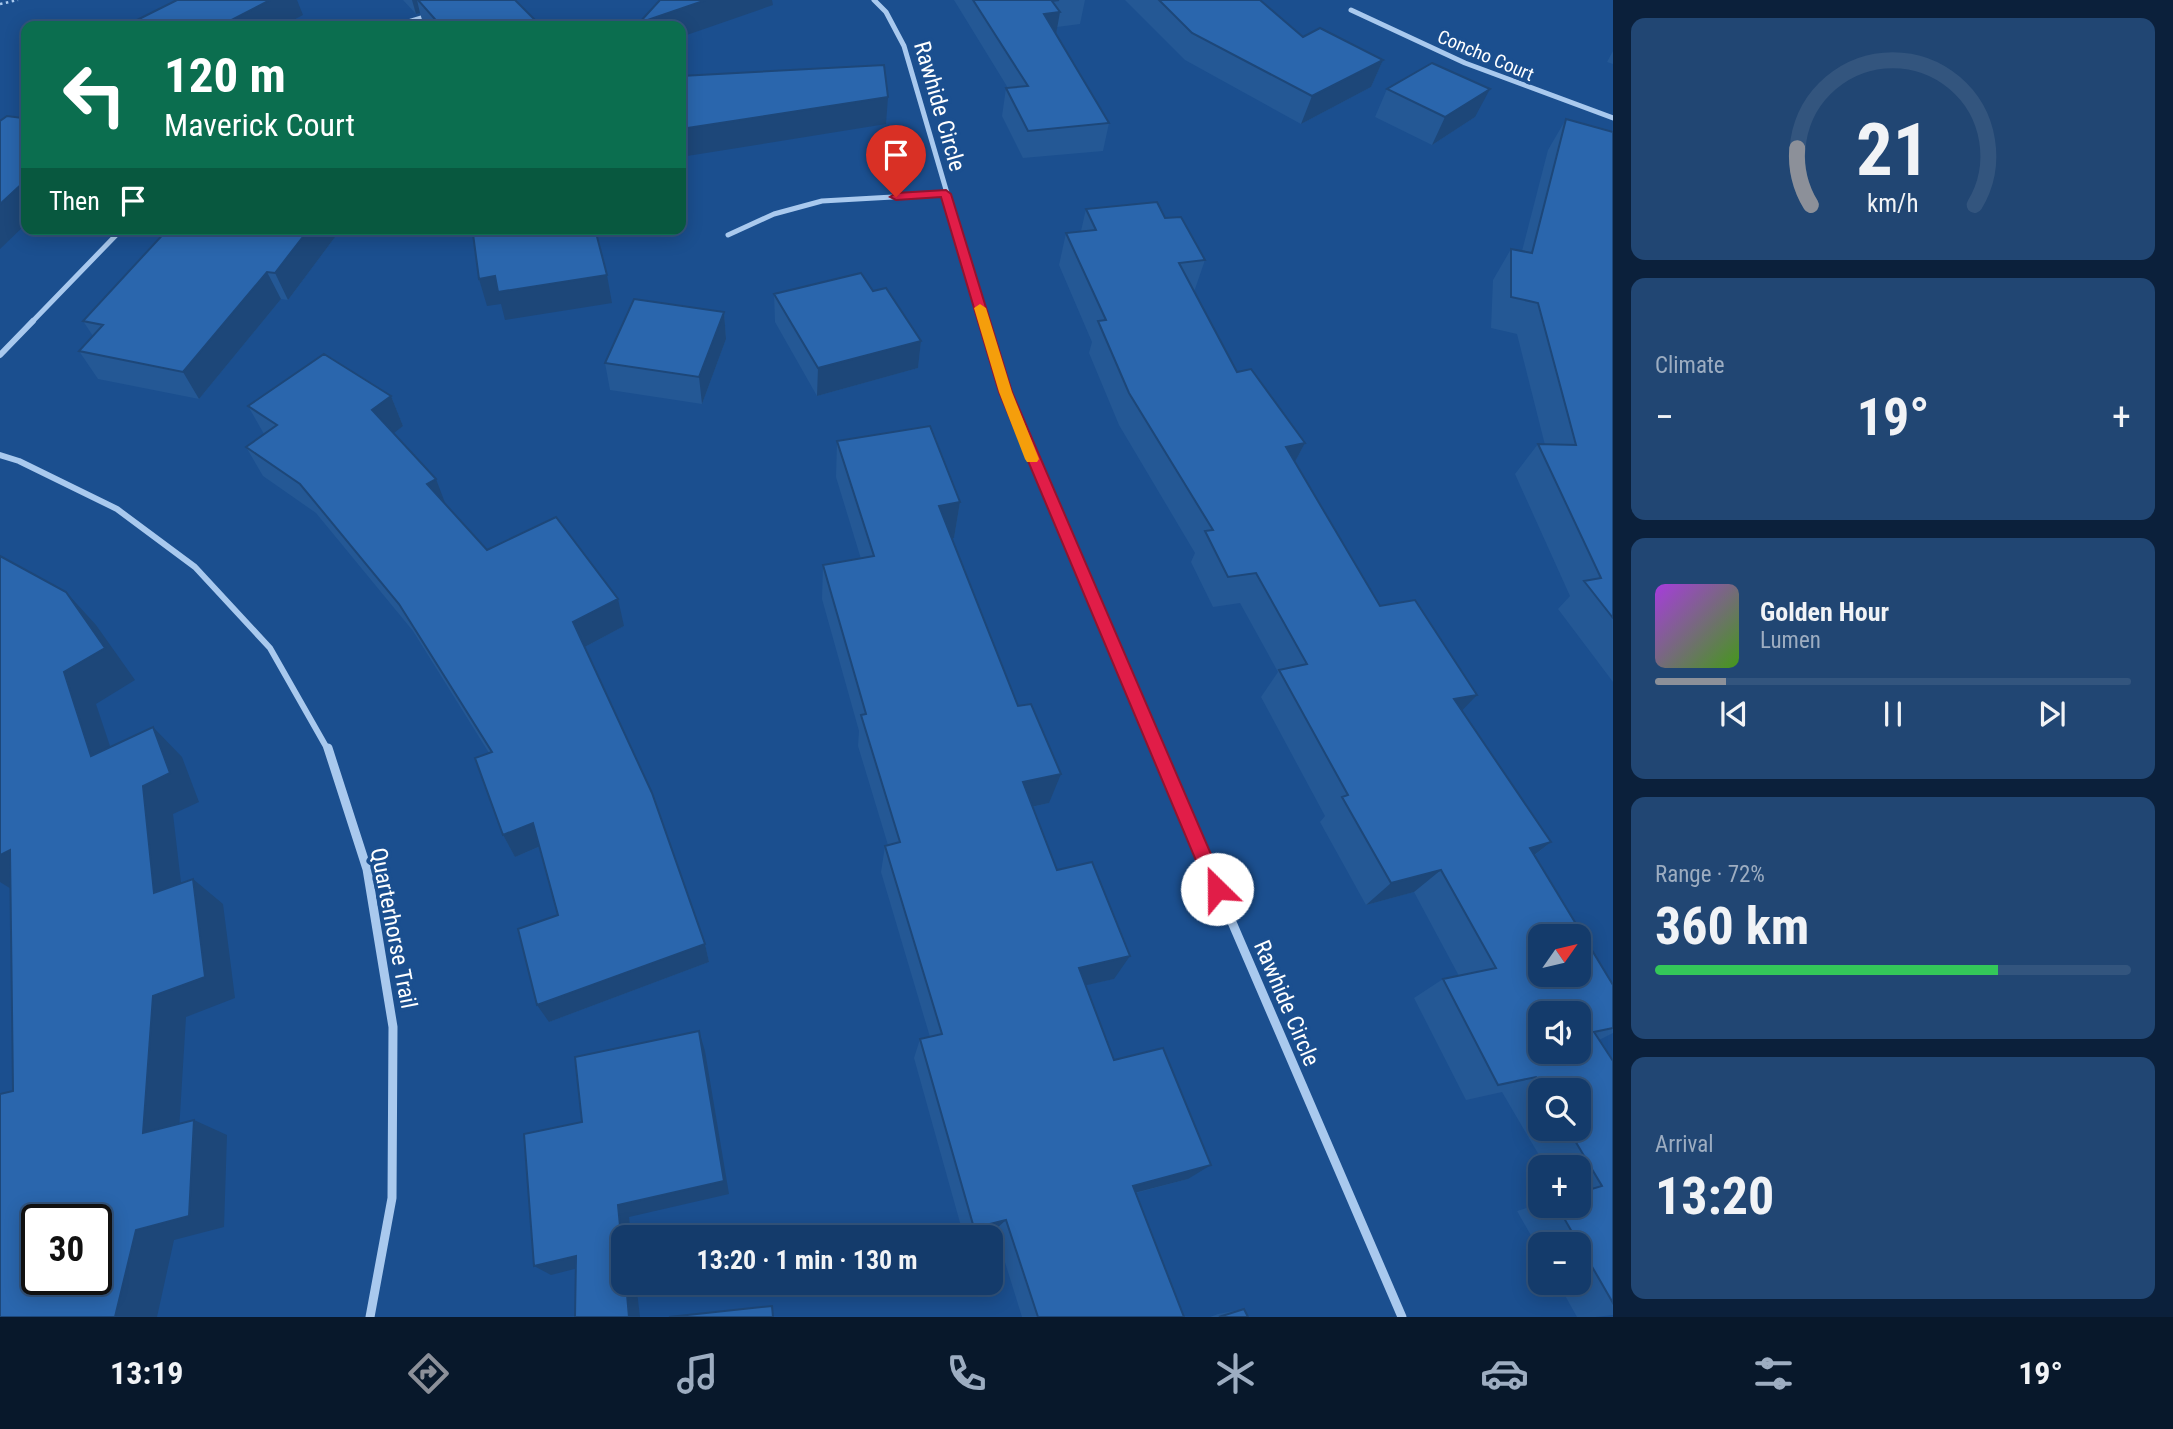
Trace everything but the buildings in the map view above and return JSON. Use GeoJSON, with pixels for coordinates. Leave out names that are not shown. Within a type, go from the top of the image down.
{"type":"FeatureCollection","features":[{"type":"Feature","properties":{"kind":"street","name":"Rawhide Circle"},"geometry":{"type":"LineString","coordinates":[[874,0],[886,12],[904,46],[1005,392],[1402,1317]]}},
{"type":"Feature","properties":{"kind":"street","name":"Concho Court"},"geometry":{"type":"LineString","coordinates":[[1351,10],[1465,63],[1613,118]]}},
{"type":"Feature","properties":{"kind":"street"},"geometry":{"type":"LineString","coordinates":[[410,21],[432,14]]}},
{"type":"Feature","properties":{"kind":"street"},"geometry":{"type":"LineString","coordinates":[[728,236],[774,214],[822,201],[946,194]]}},
{"type":"Feature","properties":{"kind":"street"},"geometry":{"type":"LineString","coordinates":[[0,355],[116,235]]}},
{"type":"Feature","properties":{"kind":"street","name":"Quarterhorse Trail"},"geometry":{"type":"LineString","coordinates":[[0,455],[19,461],[117,509],[195,567],[270,648],[328,748],[367,869],[393,1027],[392,1198],[370,1317]]}},
{"type":"Feature","properties":{"kind":"path"},"geometry":{"type":"LineString","coordinates":[[0,4],[18,0]]}},
{"type":"Feature","properties":{"kind":"slow traffic"},"geometry":{"type":"LineString","coordinates":[[980,308],[1005,392],[1032,459]]}},
{"type":"Feature","properties":{"kind":"route"},"geometry":{"type":"LineString","coordinates":[[896,197],[946,194],[1005,392],[1217,889]]}}]}
